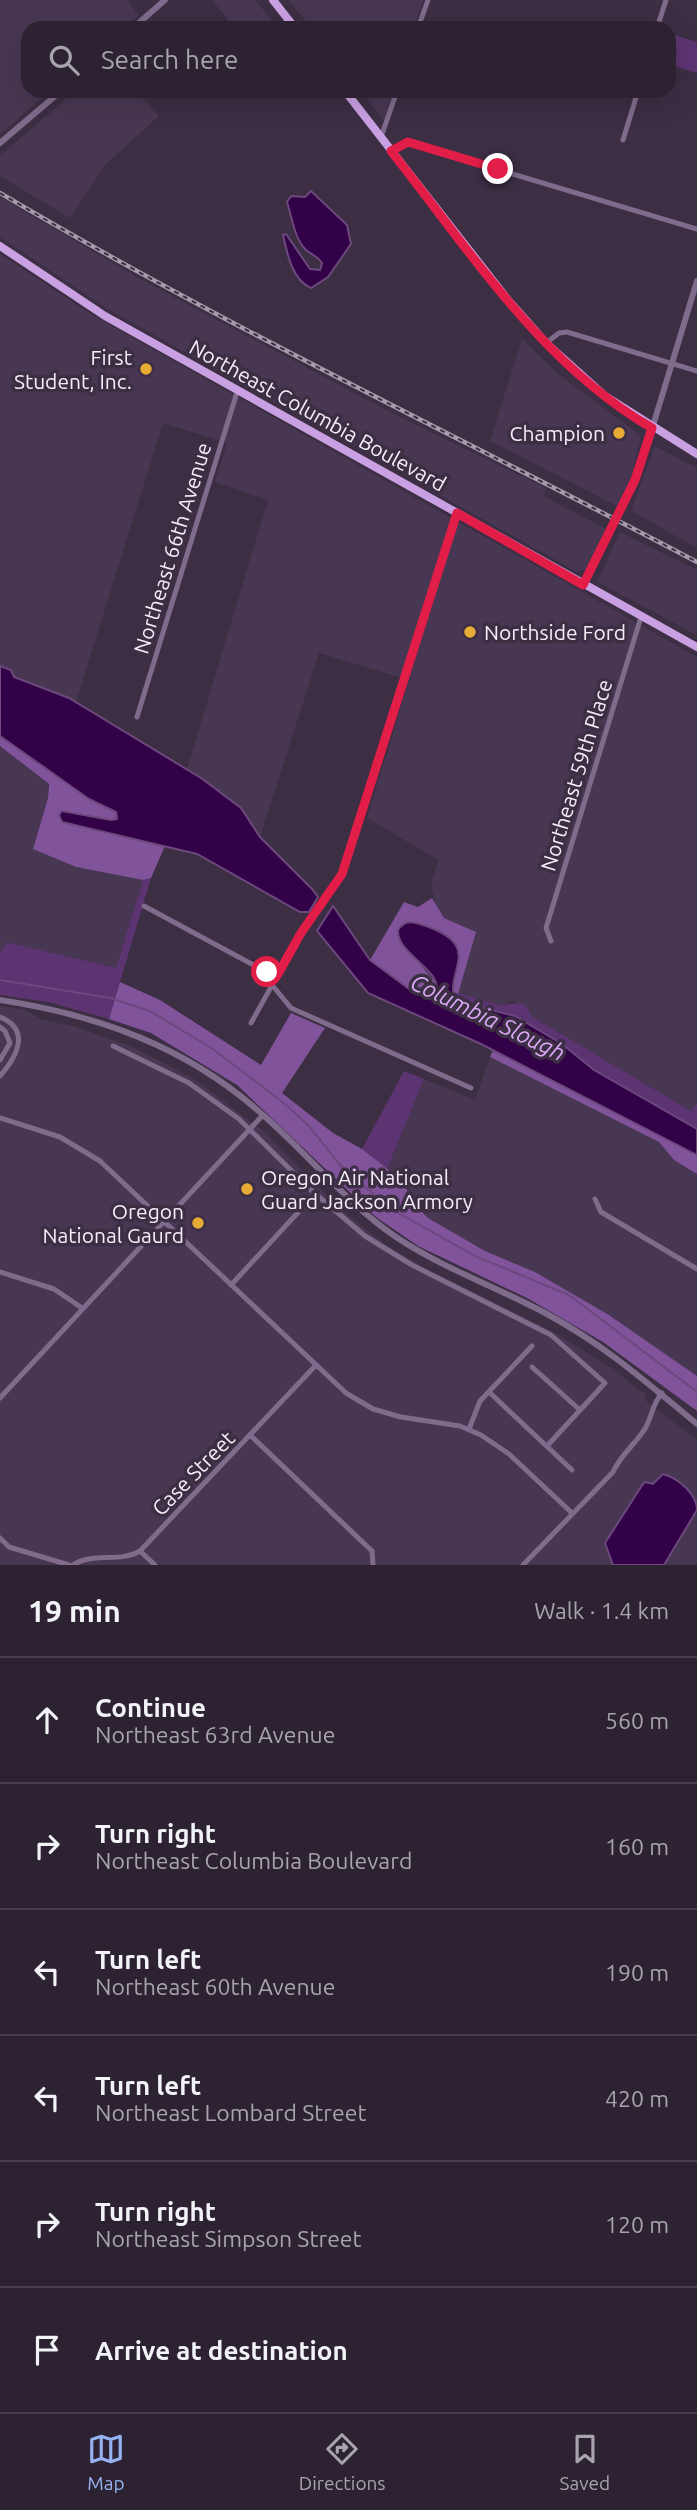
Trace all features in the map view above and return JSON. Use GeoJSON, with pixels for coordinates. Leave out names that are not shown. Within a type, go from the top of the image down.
{"type":"FeatureCollection","features":[{"type":"Feature","properties":{"kind":"main road"},"geometry":{"type":"LineString","coordinates":[[273,0],[290,21]]}},
{"type":"Feature","properties":{"kind":"main road"},"geometry":{"type":"LineString","coordinates":[[350,98],[546,343],[597,390],[652,428],[697,454]]}},
{"type":"Feature","properties":{"kind":"main road","name":"Northeast Columbia Boulevard"},"geometry":{"type":"LineString","coordinates":[[0,246],[97,312],[697,647]]}},
{"type":"Feature","properties":{"kind":"street"},"geometry":{"type":"LineString","coordinates":[[142,21],[166,0]]}},
{"type":"Feature","properties":{"kind":"street"},"geometry":{"type":"LineString","coordinates":[[420,21],[428,0]]}},
{"type":"Feature","properties":{"kind":"street"},"geometry":{"type":"LineString","coordinates":[[659,21],[666,0]]}},
{"type":"Feature","properties":{"kind":"street"},"geometry":{"type":"LineString","coordinates":[[0,143],[53,98]]}},
{"type":"Feature","properties":{"kind":"street"},"geometry":{"type":"LineString","coordinates":[[381,137],[395,98]]}},
{"type":"Feature","properties":{"kind":"street"},"geometry":{"type":"LineString","coordinates":[[623,141],[636,98]]}},
{"type":"Feature","properties":{"kind":"street"},"geometry":{"type":"LineString","coordinates":[[391,151],[408,142],[697,229]]}},
{"type":"Feature","properties":{"kind":"street"},"geometry":{"type":"LineString","coordinates":[[583,585],[635,480],[697,281]]}},
{"type":"Feature","properties":{"kind":"street"},"geometry":{"type":"LineString","coordinates":[[546,343],[559,333],[567,332],[697,371]]}},
{"type":"Feature","properties":{"kind":"street","name":"Northeast 66th Avenue"},"geometry":{"type":"LineString","coordinates":[[137,717],[238,389]]}},
{"type":"Feature","properties":{"kind":"street"},"geometry":{"type":"LineString","coordinates":[[251,1023],[301,933],[342,874],[457,513]]}},
{"type":"Feature","properties":{"kind":"street","name":"Northeast 59th Place"},"geometry":{"type":"LineString","coordinates":[[551,941],[546,928],[641,617]]}},
{"type":"Feature","properties":{"kind":"street"},"geometry":{"type":"LineString","coordinates":[[144,906],[255,966],[278,974]]}},
{"type":"Feature","properties":{"kind":"street"},"geometry":{"type":"LineString","coordinates":[[272,985],[291,1008],[471,1088]]}},
{"type":"Feature","properties":{"kind":"street"},"geometry":{"type":"LineString","coordinates":[[0,1000],[75,1013],[141,1036],[212,1074],[263,1115],[339,1191],[395,1236],[445,1266],[560,1321],[618,1358],[697,1424]]}},
{"type":"Feature","properties":{"kind":"street"},"geometry":{"type":"LineString","coordinates":[[0,1017],[17,1032],[19,1047],[17,1055],[0,1076]]}},
{"type":"Feature","properties":{"kind":"street"},"geometry":{"type":"LineString","coordinates":[[0,1027],[5,1031],[10,1043],[0,1060]]}},
{"type":"Feature","properties":{"kind":"street"},"geometry":{"type":"LineString","coordinates":[[113,1046],[188,1083],[251,1129],[316,1194],[365,1236],[412,1265],[551,1335],[605,1382],[547,1446]]}},
{"type":"Feature","properties":{"kind":"street"},"geometry":{"type":"LineString","coordinates":[[0,1398],[263,1115]]}},
{"type":"Feature","properties":{"kind":"street"},"geometry":{"type":"LineString","coordinates":[[0,1118],[55,1135],[82,1148],[346,1392],[373,1409],[401,1418],[469,1429],[500,1446],[572,1513]]}},
{"type":"Feature","properties":{"kind":"street"},"geometry":{"type":"LineString","coordinates":[[231,1284],[316,1194]]}},
{"type":"Feature","properties":{"kind":"street"},"geometry":{"type":"LineString","coordinates":[[595,1199],[601,1212],[697,1269]]}},
{"type":"Feature","properties":{"kind":"street"},"geometry":{"type":"LineString","coordinates":[[0,1272],[54,1289],[82,1308]]}},
{"type":"Feature","properties":{"kind":"street"},"geometry":{"type":"LineString","coordinates":[[469,1429],[480,1401],[531,1346]]}},
{"type":"Feature","properties":{"kind":"street","name":"Case Street"},"geometry":{"type":"LineString","coordinates":[[140,1551],[316,1365]]}},
{"type":"Feature","properties":{"kind":"street"},"geometry":{"type":"LineString","coordinates":[[532,1367],[580,1410]]}},
{"type":"Feature","properties":{"kind":"street"},"geometry":{"type":"LineString","coordinates":[[489,1392],[572,1470]]}},
{"type":"Feature","properties":{"kind":"street"},"geometry":{"type":"LineString","coordinates":[[523,1565],[613,1472],[620,1456],[645,1428],[654,1403],[662,1393]]}},
{"type":"Feature","properties":{"kind":"street"},"geometry":{"type":"LineString","coordinates":[[250,1435],[372,1550],[373,1565]]}},
{"type":"Feature","properties":{"kind":"street"},"geometry":{"type":"LineString","coordinates":[[0,1538],[9,1547],[71,1565],[80,1561],[121,1558],[140,1551],[155,1565]]}},
{"type":"Feature","properties":{"kind":"shaded area"},"geometry":{"type":"Polygon","coordinates":[[[0,0],[127,0],[139,16],[133,21],[21,21],[21,98],[42,98],[0,134],[0,0]]]}},
{"type":"Feature","properties":{"kind":"shaded area"},"geometry":{"type":"Polygon","coordinates":[[[212,0],[255,0],[273,21],[228,21],[212,0]]]}},
{"type":"Feature","properties":{"kind":"shaded area"},"geometry":{"type":"Polygon","coordinates":[[[289,0],[423,0],[416,21],[306,21],[289,0]]]}},
{"type":"Feature","properties":{"kind":"shaded area"},"geometry":{"type":"Polygon","coordinates":[[[676,35],[697,42],[697,73],[676,67],[676,35]]]}},
{"type":"Feature","properties":{"kind":"shaded area"},"geometry":{"type":"Polygon","coordinates":[[[67,98],[142,98],[159,116],[106,164],[70,218],[0,176],[0,156],[67,98]]]}},
{"type":"Feature","properties":{"kind":"shaded area"},"geometry":{"type":"Polygon","coordinates":[[[366,98],[391,98],[384,121],[366,98]]]}},
{"type":"Feature","properties":{"kind":"shaded area"},"geometry":{"type":"Polygon","coordinates":[[[0,197],[142,280],[390,412],[546,488],[543,496],[606,529],[586,570],[577,572],[106,308],[0,237],[0,197]]]}},
{"type":"Feature","properties":{"kind":"shaded area"},"geometry":{"type":"Polygon","coordinates":[[[0,254],[89,313],[697,657],[697,1103],[691,1111],[531,1016],[528,1008],[513,1001],[501,1005],[458,994],[475,932],[444,918],[437,910],[431,884],[438,860],[367,818],[409,680],[319,653],[260,837],[241,808],[187,769],[268,500],[215,482],[227,443],[163,423],[76,702],[14,677],[7,667],[0,666],[0,254]]]}},
{"type":"Feature","properties":{"kind":"shaded area"},"geometry":{"type":"Polygon","coordinates":[[[522,339],[558,374],[641,436],[631,479],[617,506],[490,441],[522,339]]]}},
{"type":"Feature","properties":{"kind":"shaded area"},"geometry":{"type":"Polygon","coordinates":[[[655,446],[697,468],[697,548],[631,511],[655,446]]]}},
{"type":"Feature","properties":{"kind":"shaded area"},"geometry":{"type":"Polygon","coordinates":[[[620,532],[697,570],[697,635],[597,582],[620,532]]]}},
{"type":"Feature","properties":{"kind":"shaded area"},"geometry":{"type":"Polygon","coordinates":[[[0,736],[89,799],[116,812],[117,820],[62,811],[62,822],[165,846],[151,878],[143,880],[76,867],[33,849],[48,798],[49,784],[0,746],[0,736]]]}},
{"type":"Feature","properties":{"kind":"shaded area"},"geometry":{"type":"Polygon","coordinates":[[[0,746],[48,784],[48,798],[33,849],[76,867],[143,880],[116,968],[6,942],[0,954],[0,746]]]}},
{"type":"Feature","properties":{"kind":"shaded area"},"geometry":{"type":"Polygon","coordinates":[[[151,878],[109,1019],[48,1002],[0,995],[0,954],[6,942],[116,968],[143,880],[151,878]]]}},
{"type":"Feature","properties":{"kind":"shaded area"},"geometry":{"type":"Polygon","coordinates":[[[432,898],[444,918],[476,932],[458,994],[453,992],[453,942],[440,931],[424,925],[410,952],[436,983],[437,996],[431,999],[412,991],[370,960],[404,902],[418,907],[432,898]]]}},
{"type":"Feature","properties":{"kind":"shaded area"},"geometry":{"type":"Polygon","coordinates":[[[120,982],[160,1000],[261,1065],[291,1013],[325,1028],[282,1093],[333,1133],[362,1149],[403,1181],[412,1202],[428,1218],[485,1251],[535,1272],[609,1315],[697,1376],[697,1411],[603,1342],[527,1298],[418,1246],[376,1217],[237,1085],[151,1033],[109,1019],[120,982]]]}},
{"type":"Feature","properties":{"kind":"shaded area"},"geometry":{"type":"Polygon","coordinates":[[[453,992],[501,1005],[521,1003],[528,1008],[531,1016],[691,1111],[697,1103],[697,1129],[594,1070],[562,1044],[515,1016],[455,1001],[453,992]]]}},
{"type":"Feature","properties":{"kind":"shaded area"},"geometry":{"type":"Polygon","coordinates":[[[0,1006],[23,1009],[41,1019],[76,1027],[135,1048],[196,1080],[266,1133],[337,1206],[385,1244],[423,1267],[550,1330],[613,1369],[646,1395],[645,1400],[697,1440],[697,1565],[0,1565],[0,1006]]]}},
{"type":"Feature","properties":{"kind":"shaded area"},"geometry":{"type":"Polygon","coordinates":[[[493,1050],[690,1150],[697,1155],[697,1174],[674,1160],[659,1142],[490,1057],[493,1050]]]}},
{"type":"Feature","properties":{"kind":"shaded area"},"geometry":{"type":"Polygon","coordinates":[[[490,1057],[659,1142],[674,1160],[697,1174],[697,1376],[609,1315],[535,1272],[485,1251],[428,1218],[412,1202],[403,1181],[387,1169],[424,1079],[475,1100],[490,1057]]]}},
{"type":"Feature","properties":{"kind":"shaded area"},"geometry":{"type":"Polygon","coordinates":[[[404,1071],[424,1079],[387,1169],[362,1149],[404,1071]]]}},
{"type":"Feature","properties":{"kind":"water"},"geometry":{"type":"Polygon","coordinates":[[[311,191],[347,225],[351,244],[328,277],[311,288],[299,279],[295,272],[283,235],[286,234],[310,269],[320,270],[322,263],[305,249],[298,239],[287,202],[291,196],[305,197],[311,191]]]}},
{"type":"Feature","properties":{"kind":"water"},"geometry":{"type":"Polygon","coordinates":[[[0,666],[11,670],[14,677],[69,698],[201,778],[241,808],[260,837],[318,897],[309,912],[300,912],[197,854],[62,822],[59,815],[62,811],[117,819],[116,812],[89,799],[0,736],[0,666]]]}},
{"type":"Feature","properties":{"kind":"water"},"geometry":{"type":"Polygon","coordinates":[[[333,906],[370,960],[412,991],[431,999],[437,995],[437,985],[427,969],[404,947],[398,930],[403,924],[412,922],[442,933],[453,941],[458,950],[453,990],[455,1001],[515,1016],[562,1044],[594,1070],[697,1129],[697,1155],[481,1044],[368,993],[317,931],[333,906]]]}},
{"type":"Feature","properties":{"kind":"water"},"geometry":{"type":"Polygon","coordinates":[[[663,1474],[686,1488],[694,1498],[697,1510],[664,1565],[613,1565],[605,1543],[645,1482],[653,1484],[663,1474]]]}},
{"type":"Feature","properties":{"kind":"waterway","name":"Columbia Slough"},"geometry":{"type":"LineString","coordinates":[[0,980],[110,998],[150,1011],[213,1049],[285,1104],[308,1125],[345,1171],[395,1211],[475,1256],[569,1295],[697,1392]]}},
{"type":"Feature","properties":{"kind":"railway"},"geometry":{"type":"LineString","coordinates":[[0,193],[171,290],[697,562]]}},
{"type":"Feature","properties":{"kind":"place","name":"First Student, Inc."},"geometry":{"type":"Point","coordinates":[146,369]}},
{"type":"Feature","properties":{"kind":"place","name":"Champion"},"geometry":{"type":"Point","coordinates":[619,433]}},
{"type":"Feature","properties":{"kind":"place","name":"Northside Ford"},"geometry":{"type":"Point","coordinates":[470,632]}},
{"type":"Feature","properties":{"kind":"place","name":"Oregon Air National Guard Jackson Armory"},"geometry":{"type":"Point","coordinates":[247,1189]}},
{"type":"Feature","properties":{"kind":"place","name":"Oregon National Gaurd"},"geometry":{"type":"Point","coordinates":[198,1223]}},
{"type":"Feature","properties":{"kind":"route"},"geometry":{"type":"LineString","coordinates":[[267,972],[278,974],[301,933],[342,874],[457,513],[583,585],[635,480],[652,428],[588,383],[546,343],[508,300],[391,151],[408,142],[498,169]]}}]}
